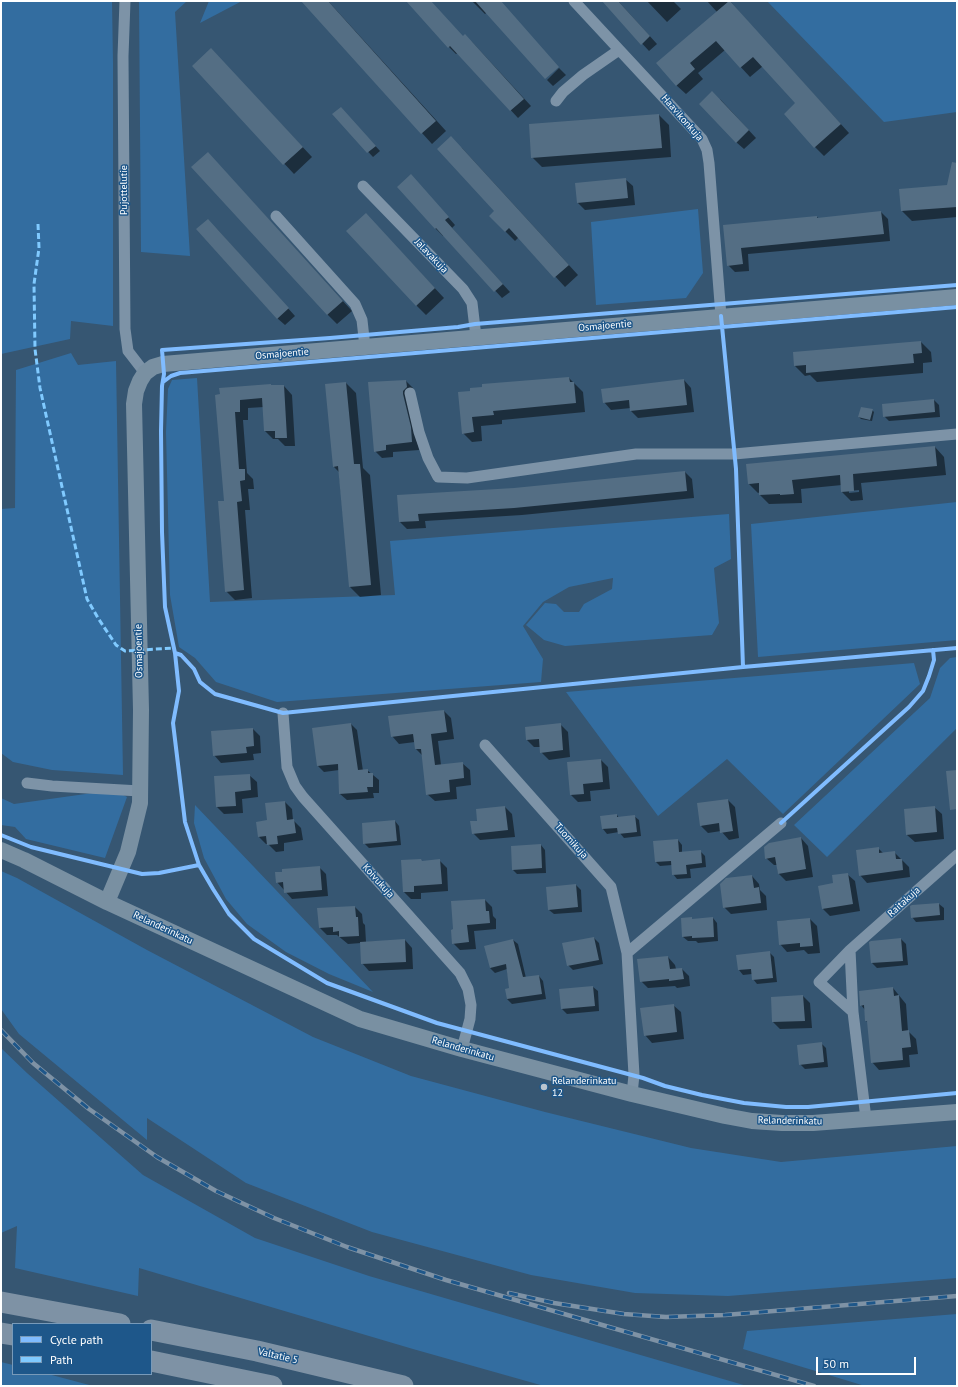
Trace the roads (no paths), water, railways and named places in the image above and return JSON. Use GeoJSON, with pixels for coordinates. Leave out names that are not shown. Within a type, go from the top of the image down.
{"type":"FeatureCollection","features":[{"type":"Feature","properties":{"kind":"highway"},"geometry":{"type":"LineString","coordinates":[[1,1288],[44,1299],[64,1313]]}},
{"type":"Feature","properties":{"kind":"highway"},"geometry":{"type":"LineString","coordinates":[[1,1302],[115,1323]]}},
{"type":"Feature","properties":{"kind":"highway","name":"Valtatie 5"},"geometry":{"type":"LineString","coordinates":[[152,1330],[257,1351],[403,1386]]}},
{"type":"Feature","properties":{"kind":"highway"},"geometry":{"type":"LineString","coordinates":[[1,1333],[12,1335]]}},
{"type":"Feature","properties":{"kind":"highway"},"geometry":{"type":"LineString","coordinates":[[152,1361],[272,1386]]}},
{"type":"Feature","properties":{"kind":"street","name":"Pujottelutie"},"geometry":{"type":"LineString","coordinates":[[125,1],[123,56],[125,329],[128,350],[145,373]]}},
{"type":"Feature","properties":{"kind":"street","name":"Haavikonkuja"},"geometry":{"type":"LineString","coordinates":[[574,1],[702,139],[707,150],[709,163],[721,316]]}},
{"type":"Feature","properties":{"kind":"street"},"geometry":{"type":"LineString","coordinates":[[556,101],[563,92],[582,75],[619,50]]}},
{"type":"Feature","properties":{"kind":"street","name":"Jalavakuja"},"geometry":{"type":"LineString","coordinates":[[363,186],[463,289],[472,303],[476,337]]}},
{"type":"Feature","properties":{"kind":"street"},"geometry":{"type":"LineString","coordinates":[[276,216],[355,304],[362,320],[366,347]]}},
{"type":"Feature","properties":{"kind":"street","name":"Osmajoentie"},"geometry":{"type":"LineString","coordinates":[[107,902],[128,852],[140,803],[141,702],[134,404],[136,391],[145,373],[153,367],[163,364],[957,297]]}},
{"type":"Feature","properties":{"kind":"street"},"geometry":{"type":"LineString","coordinates":[[410,393],[419,432],[428,458],[438,477],[467,478],[636,454],[734,454],[957,434]]}},
{"type":"Feature","properties":{"kind":"street"},"geometry":{"type":"LineString","coordinates":[[723,463],[734,454]]}},
{"type":"Feature","properties":{"kind":"street","name":"Koivukuja"},"geometry":{"type":"LineString","coordinates":[[283,713],[287,767],[295,786],[303,797],[460,973],[468,990],[471,1005],[470,1019],[462,1049]]}},
{"type":"Feature","properties":{"kind":"street","name":"Tuomikuja"},"geometry":{"type":"LineString","coordinates":[[485,745],[611,886],[627,953],[634,1075],[632,1094]]}},
{"type":"Feature","properties":{"kind":"street"},"geometry":{"type":"LineString","coordinates":[[27,783],[52,786],[140,791]]}},
{"type":"Feature","properties":{"kind":"street"},"geometry":{"type":"LineString","coordinates":[[627,953],[781,823]]}},
{"type":"Feature","properties":{"kind":"street","name":"Relanderinkatu"},"geometry":{"type":"LineString","coordinates":[[1,850],[107,902],[360,1019],[462,1049],[632,1094],[752,1121],[813,1123],[957,1112]]}},
{"type":"Feature","properties":{"kind":"street","name":"Raitakuja"},"geometry":{"type":"LineString","coordinates":[[853,1012],[819,982],[850,950],[957,855]]}},
{"type":"Feature","properties":{"kind":"street"},"geometry":{"type":"LineString","coordinates":[[850,950],[853,1012],[866,1119]]}},
{"type":"Feature","properties":{"kind":"railway"},"geometry":{"type":"LineString","coordinates":[[1,1030],[33,1063],[89,1109],[157,1157],[216,1191],[274,1218],[347,1247],[446,1280],[814,1386]]}},
{"type":"Feature","properties":{"kind":"railway"},"geometry":{"type":"LineString","coordinates":[[509,1293],[554,1303],[624,1314],[666,1317],[725,1315],[957,1296]]}},
{"type":"Feature","properties":{"kind":"place","name":"Relanderinkatu 12"},"geometry":{"type":"Point","coordinates":[544,1087]}}]}
